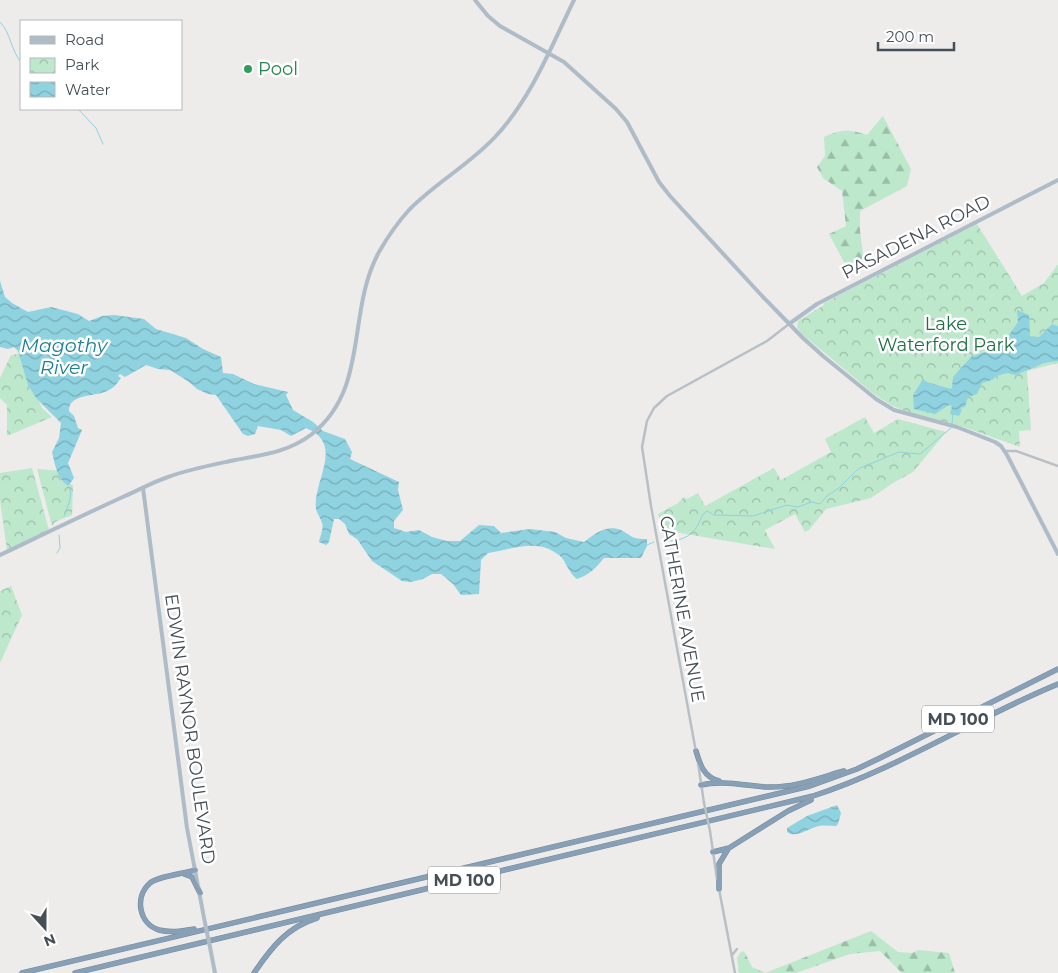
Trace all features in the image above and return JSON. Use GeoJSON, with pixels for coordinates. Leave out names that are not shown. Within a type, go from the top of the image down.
{"type":"FeatureCollection","features":[{"type":"Feature","properties":{"kind":"highway","name":"MD 100"},"geometry":{"type":"LineString","coordinates":[[22,973],[776,795],[818,783],[858,768],[1058,669]]}},
{"type":"Feature","properties":{"kind":"highway","name":"MD 100"},"geometry":{"type":"LineString","coordinates":[[74,973],[778,806],[813,796],[852,783],[885,769],[1058,684]]}},
{"type":"Feature","properties":{"kind":"highway"},"geometry":{"type":"LineString","coordinates":[[696,752],[701,766],[707,775],[715,780],[730,784]]}},
{"type":"Feature","properties":{"kind":"highway"},"geometry":{"type":"LineString","coordinates":[[701,785],[712,782],[763,787],[784,786],[858,768]]}},
{"type":"Feature","properties":{"kind":"highway"},"geometry":{"type":"LineString","coordinates":[[719,889],[719,864],[724,853],[729,848],[797,806],[852,783]]}},
{"type":"Feature","properties":{"kind":"highway"},"geometry":{"type":"LineString","coordinates":[[713,852],[729,848]]}},
{"type":"Feature","properties":{"kind":"highway"},"geometry":{"type":"LineString","coordinates":[[195,870],[159,879],[146,887],[140,905],[145,921],[154,928],[172,932],[225,924]]}},
{"type":"Feature","properties":{"kind":"highway"},"geometry":{"type":"LineString","coordinates":[[178,875],[186,874],[192,876],[200,893]]}},
{"type":"Feature","properties":{"kind":"highway"},"geometry":{"type":"LineString","coordinates":[[254,973],[276,942],[304,923],[412,893]]}},
{"type":"Feature","properties":{"kind":"main road"},"geometry":{"type":"LineString","coordinates":[[474,0],[500,26],[549,53],[574,71],[616,109],[628,122],[659,182],[670,196],[789,324],[823,356],[887,406],[997,443],[1005,451],[1058,554]]}},
{"type":"Feature","properties":{"kind":"main road"},"geometry":{"type":"LineString","coordinates":[[0,555],[143,488],[195,468],[283,450],[312,434],[322,425],[339,402],[347,386],[362,298],[370,272],[389,235],[409,210],[482,150],[517,110],[532,87],[574,0]]}},
{"type":"Feature","properties":{"kind":"main road","name":"PASADENA ROAD"},"geometry":{"type":"LineString","coordinates":[[789,324],[816,304],[1058,180]]}},
{"type":"Feature","properties":{"kind":"main road","name":"EDWIN RAYNOR BOULEVARD"},"geometry":{"type":"LineString","coordinates":[[143,488],[187,830],[216,973]]}},
{"type":"Feature","properties":{"kind":"street","name":"CATHERINE AVENUE"},"geometry":{"type":"LineString","coordinates":[[735,973],[651,506],[642,447],[643,434],[646,421],[654,408],[667,396],[767,341],[789,324]]}},
{"type":"Feature","properties":{"kind":"street"},"geometry":{"type":"LineString","coordinates":[[1005,451],[1016,451],[1058,466]]}},
{"type":"Feature","properties":{"kind":"street"},"geometry":{"type":"LineString","coordinates":[[732,957],[733,952],[737,948]]}},
{"type":"Feature","properties":{"kind":"green space"},"geometry":{"type":"Polygon","coordinates":[[[883,116],[911,169],[907,186],[860,211],[860,231],[864,261],[845,264],[829,234],[846,226],[842,191],[823,178],[817,167],[825,156],[824,137],[836,132],[846,131],[867,135],[883,116]]]}},
{"type":"Feature","properties":{"kind":"green space","name":"Lake Waterford Park"},"geometry":{"type":"Polygon","coordinates":[[[977,224],[1022,296],[1044,283],[1058,264],[1058,363],[1027,371],[1031,430],[1019,431],[1020,447],[958,425],[907,412],[891,405],[874,394],[802,334],[797,327],[798,321],[824,305],[824,303],[977,224]]]}},
{"type":"Feature","properties":{"kind":"green space"},"geometry":{"type":"Polygon","coordinates":[[[19,354],[42,408],[52,417],[7,436],[7,405],[0,398],[0,378],[11,355],[19,354]]]}},
{"type":"Feature","properties":{"kind":"green space"},"geometry":{"type":"Polygon","coordinates":[[[865,417],[874,433],[898,419],[946,432],[913,472],[871,498],[826,509],[809,530],[805,532],[795,514],[765,530],[775,549],[662,530],[658,514],[678,503],[684,497],[687,499],[698,493],[705,506],[774,468],[781,480],[831,452],[825,439],[865,417]]]}},
{"type":"Feature","properties":{"kind":"green space"},"geometry":{"type":"Polygon","coordinates":[[[32,468],[49,530],[45,535],[11,552],[7,551],[0,500],[0,473],[32,468]]]}},
{"type":"Feature","properties":{"kind":"green space"},"geometry":{"type":"Polygon","coordinates":[[[37,469],[62,471],[63,480],[73,485],[72,515],[55,522],[52,526],[37,469]]]}},
{"type":"Feature","properties":{"kind":"green space"},"geometry":{"type":"Polygon","coordinates":[[[11,586],[22,615],[0,663],[0,591],[11,586]]]}},
{"type":"Feature","properties":{"kind":"green space"},"geometry":{"type":"Polygon","coordinates":[[[871,931],[898,952],[912,953],[919,950],[949,953],[955,973],[902,973],[880,951],[850,954],[796,973],[765,973],[871,931]]]}},
{"type":"Feature","properties":{"kind":"green space"},"geometry":{"type":"Polygon","coordinates":[[[744,951],[752,967],[765,973],[739,973],[737,958],[740,953],[744,951]]]}},
{"type":"Feature","properties":{"kind":"water","name":"Magothy River"},"geometry":{"type":"Polygon","coordinates":[[[0,281],[5,297],[28,312],[51,307],[78,314],[89,321],[102,316],[114,315],[144,319],[156,329],[186,338],[203,349],[221,357],[223,373],[233,374],[254,384],[288,392],[286,395],[293,410],[313,422],[323,431],[345,439],[352,452],[350,459],[399,482],[398,490],[403,510],[394,521],[394,528],[406,532],[419,530],[432,537],[447,541],[460,541],[479,525],[494,526],[501,533],[530,529],[555,532],[566,538],[584,542],[601,531],[616,528],[635,538],[647,539],[647,546],[641,558],[604,558],[592,571],[577,579],[559,555],[542,547],[524,546],[488,553],[481,560],[479,594],[461,595],[453,584],[441,574],[432,574],[411,582],[402,581],[372,561],[357,539],[349,534],[345,524],[339,519],[334,519],[329,542],[326,545],[319,542],[322,525],[316,509],[316,498],[326,454],[324,444],[318,435],[306,428],[291,436],[281,430],[258,426],[255,434],[248,436],[243,434],[216,395],[197,389],[170,370],[146,365],[125,377],[120,374],[118,376],[121,378],[109,390],[78,398],[70,405],[69,411],[74,416],[78,428],[82,430],[68,463],[74,478],[68,486],[59,475],[52,452],[59,438],[61,423],[36,398],[28,385],[18,351],[14,347],[8,349],[0,347],[0,281]]]}},
{"type":"Feature","properties":{"kind":"water"},"geometry":{"type":"Polygon","coordinates":[[[1017,310],[1029,315],[1030,336],[1039,337],[1052,324],[1058,326],[1058,361],[1044,363],[1016,375],[1007,373],[982,383],[977,394],[968,397],[965,407],[959,408],[962,409],[959,416],[950,414],[952,406],[949,405],[935,414],[914,409],[913,395],[923,379],[951,389],[953,377],[971,357],[993,349],[1006,339],[1018,322],[1017,310]]]}},
{"type":"Feature","properties":{"kind":"water"},"geometry":{"type":"Polygon","coordinates":[[[837,805],[841,813],[836,826],[819,826],[794,834],[787,832],[787,828],[807,816],[837,805]]]}},
{"type":"Feature","properties":{"kind":"waterway"},"geometry":{"type":"LineString","coordinates":[[0,22],[7,31],[15,53],[20,61]]}},
{"type":"Feature","properties":{"kind":"waterway"},"geometry":{"type":"LineString","coordinates":[[79,110],[96,128],[103,144]]}},
{"type":"Feature","properties":{"kind":"waterway","name":"Magothy River"},"geometry":{"type":"LineString","coordinates":[[952,424],[953,413]]}},
{"type":"Feature","properties":{"kind":"waterway","name":"Magothy River"},"geometry":{"type":"LineString","coordinates":[[663,541],[673,541],[688,536],[707,511],[714,515],[753,516],[787,505],[797,507],[812,502],[820,504],[858,469],[899,452],[920,454],[951,428]]}},
{"type":"Feature","properties":{"kind":"waterway"},"geometry":{"type":"LineString","coordinates":[[64,516],[71,494],[69,487]]}},
{"type":"Feature","properties":{"kind":"waterway"},"geometry":{"type":"LineString","coordinates":[[57,553],[60,548],[59,535]]}},
{"type":"Feature","properties":{"kind":"waterway","name":"Magothy River"},"geometry":{"type":"LineString","coordinates":[[647,545],[654,542]]}},
{"type":"Feature","properties":{"kind":"place","name":"Pool"},"geometry":{"type":"Point","coordinates":[248,69]}}]}
